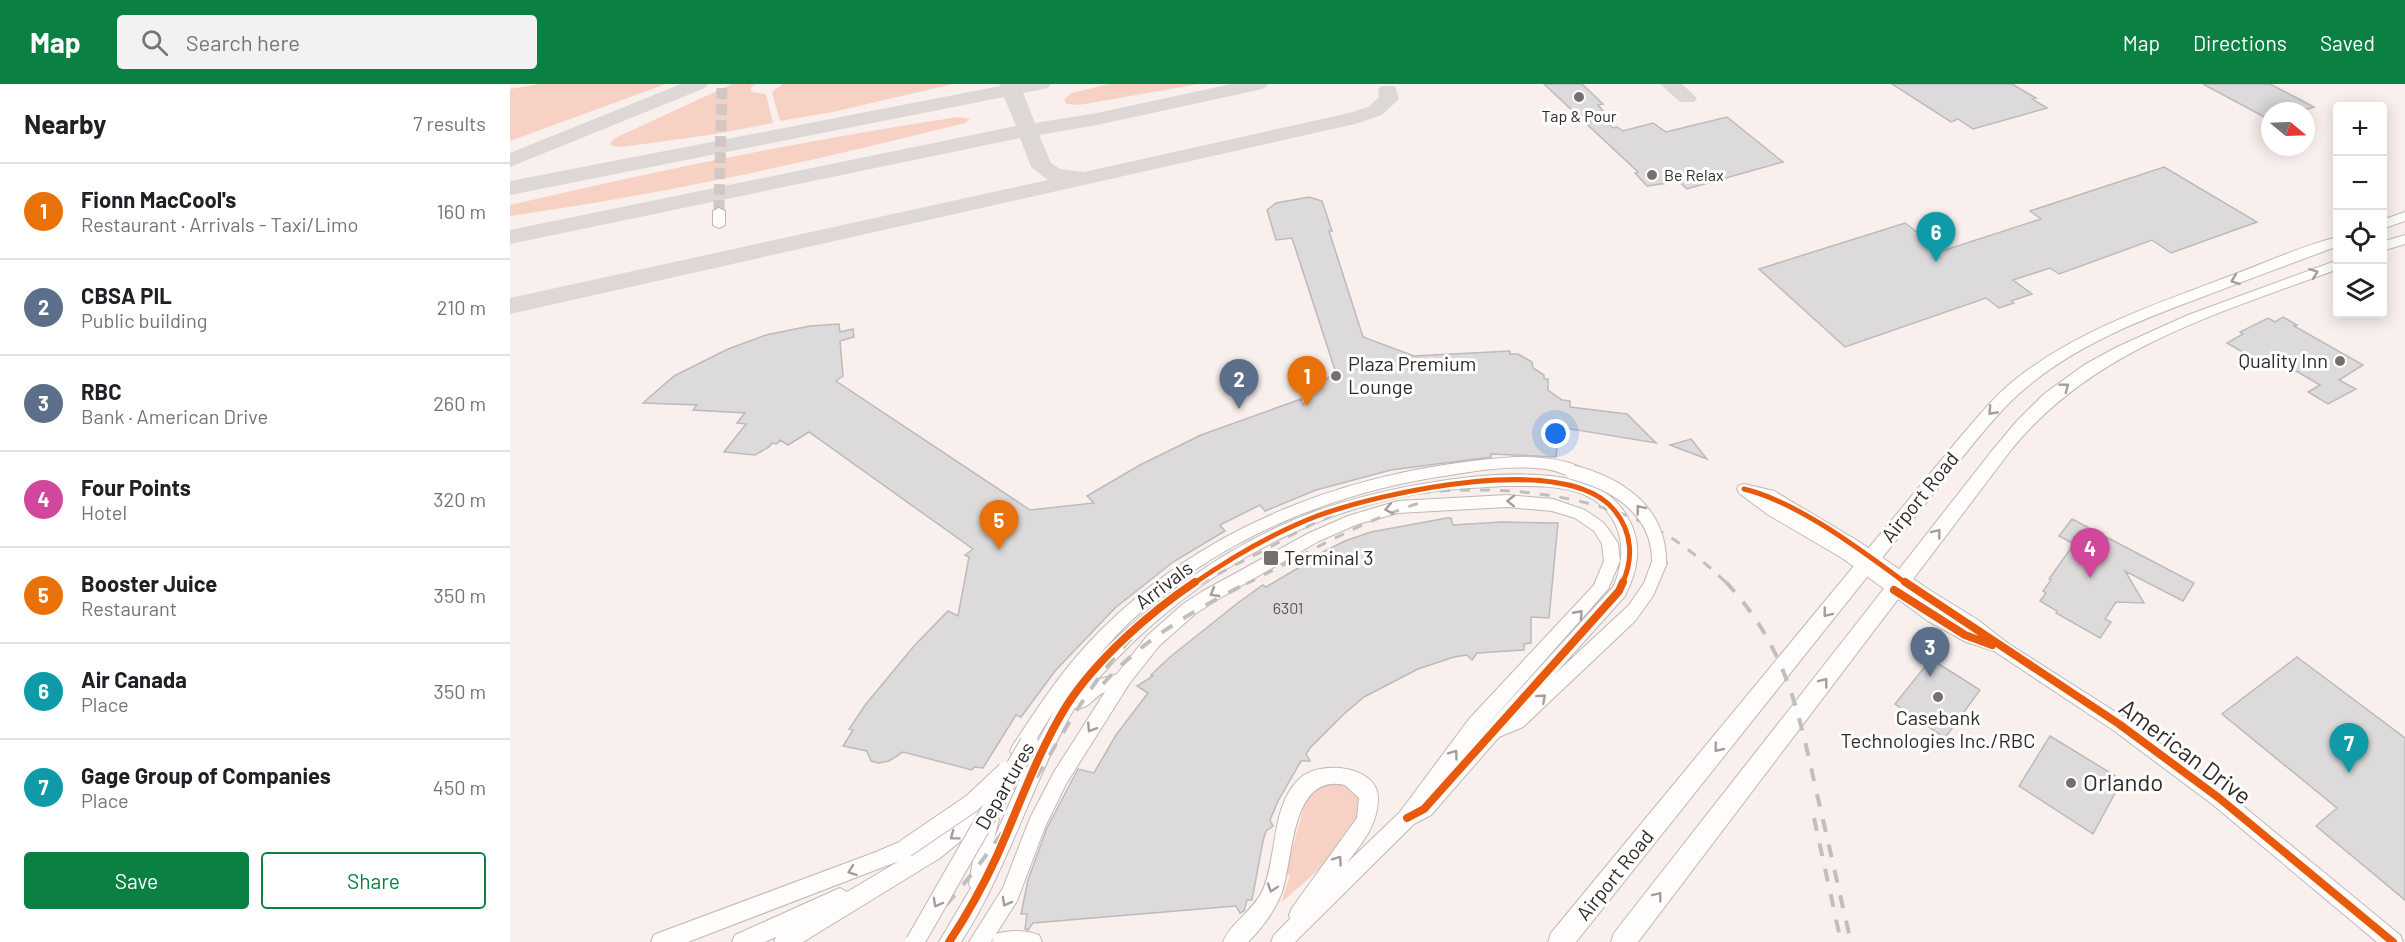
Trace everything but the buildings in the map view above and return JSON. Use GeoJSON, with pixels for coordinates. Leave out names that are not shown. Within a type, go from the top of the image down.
{"type":"FeatureCollection","features":[{"type":"Feature","properties":{"kind":"main road"},"geometry":{"type":"LineString","coordinates":[[2387,223],[2405,216]]}},
{"type":"Feature","properties":{"kind":"main road"},"geometry":{"type":"LineString","coordinates":[[2387,245],[2405,238]]}},
{"type":"Feature","properties":{"kind":"main road","name":"Airport Road"},"geometry":{"type":"LineString","coordinates":[[1560,942],[1989,414],[2021,384],[2054,359],[2093,336],[2129,320],[2333,243]]}},
{"type":"Feature","properties":{"kind":"main road","name":"Airport Road"},"geometry":{"type":"LineString","coordinates":[[1623,942],[2017,432],[2044,404],[2072,381],[2118,352],[2151,336],[2333,266]]}},
{"type":"Feature","properties":{"kind":"street"},"geometry":{"type":"LineString","coordinates":[[718,225],[719,211]]}},
{"type":"Feature","properties":{"kind":"street"},"geometry":{"type":"LineString","coordinates":[[977,898],[984,842],[1001,783],[1032,729],[1057,692],[1086,657],[1124,618],[1166,582],[1199,558],[1274,517],[1320,498],[1373,482],[1451,468],[1485,465],[1544,463],[1582,474],[1596,486],[1625,526],[1630,541],[1631,555],[1627,576],[1619,591],[1512,708],[1495,732],[1424,809],[1407,818]]}},
{"type":"Feature","properties":{"kind":"street","name":"Departures"},"geometry":{"type":"LineString","coordinates":[[915,942],[1035,748],[1049,710],[1085,663],[1122,626],[1178,578],[1220,549],[1266,525],[1330,498],[1361,488],[1424,476],[1472,470],[1518,469],[1582,474],[1614,486],[1634,502],[1645,515],[1659,542],[1659,562],[1655,580],[1644,598],[1629,616],[1517,721],[1495,732]]}},
{"type":"Feature","properties":{"kind":"street","name":"Arrivals"},"geometry":{"type":"LineString","coordinates":[[949,942],[977,898],[1035,748],[1055,728],[1065,708],[1080,688],[1127,636],[1163,604],[1244,550],[1334,510],[1392,494],[1457,484],[1509,481],[1564,484],[1590,492],[1609,503]]}},
{"type":"Feature","properties":{"kind":"street","name":"American Drive"},"geometry":{"type":"LineString","coordinates":[[1867,563],[1853,545],[1769,495],[1744,489],[1762,504],[1846,554],[1867,563],[1965,635],[2003,649],[2090,704],[2182,769],[2393,942]]}},
{"type":"Feature","properties":{"kind":"street"},"geometry":{"type":"LineString","coordinates":[[979,942],[1011,894],[1037,824],[1060,778],[1123,679],[1153,641],[1189,609],[1314,537],[1353,520],[1398,507],[1507,501],[1553,505],[1586,517],[1599,527],[1610,543],[1612,551],[1610,570],[1600,589],[1575,619],[1537,655],[1475,725],[1407,818],[1280,942]]}},
{"type":"Feature","properties":{"kind":"street"},"geometry":{"type":"LineString","coordinates":[[1055,728],[1085,694],[1100,686],[1123,679]]}},
{"type":"Feature","properties":{"kind":"street"},"geometry":{"type":"LineString","coordinates":[[784,942],[901,871],[960,832],[997,798],[1035,748]]}},
{"type":"Feature","properties":{"kind":"street"},"geometry":{"type":"LineString","coordinates":[[661,942],[880,860],[906,848],[962,811],[1035,748]]}},
{"type":"Feature","properties":{"kind":"street"},"geometry":{"type":"LineString","coordinates":[[1233,942],[1248,929],[1267,903],[1273,889],[1292,810],[1302,787],[1320,776],[1332,774],[1345,776],[1355,781],[1369,796],[1366,821],[1280,942]]}},
{"type":"Feature","properties":{"kind":"street"},"geometry":{"type":"LineString","coordinates":[[742,942],[901,871]]}},
{"type":"Feature","properties":{"kind":"street"},"geometry":{"type":"LineString","coordinates":[[1002,942],[1032,942]]}},
{"type":"Feature","properties":{"kind":"shaded area"},"geometry":{"type":"Polygon","coordinates":[[[540,84],[666,84],[510,141],[510,89],[540,84]]]}},
{"type":"Feature","properties":{"kind":"shaded area"},"geometry":{"type":"Polygon","coordinates":[[[732,84],[757,84],[751,87],[751,92],[766,94],[773,123],[716,134],[622,147],[612,146],[610,143],[615,138],[732,84]]]}},
{"type":"Feature","properties":{"kind":"shaded area"},"geometry":{"type":"Polygon","coordinates":[[[783,84],[953,84],[833,112],[780,121],[772,92],[783,84]]]}},
{"type":"Feature","properties":{"kind":"shaded area"},"geometry":{"type":"Polygon","coordinates":[[[1109,84],[1199,84],[1079,105],[1066,104],[1064,99],[1072,93],[1109,84]]]}},
{"type":"Feature","properties":{"kind":"shaded area"},"geometry":{"type":"Polygon","coordinates":[[[958,117],[970,119],[965,123],[909,137],[739,176],[625,198],[510,216],[510,205],[621,180],[733,156],[958,117]]]}},
{"type":"Feature","properties":{"kind":"shaded area"},"geometry":{"type":"Polygon","coordinates":[[[1337,781],[1354,788],[1361,801],[1359,817],[1350,833],[1322,867],[1281,903],[1290,875],[1285,874],[1307,796],[1314,788],[1337,781]]]}},
{"type":"Feature","properties":{"kind":"taxiway"},"geometry":{"type":"LineString","coordinates":[[510,161],[698,84]]}},
{"type":"Feature","properties":{"kind":"taxiway"},"geometry":{"type":"LineString","coordinates":[[1009,84],[1011,90]]}},
{"type":"Feature","properties":{"kind":"taxiway"},"geometry":{"type":"LineString","coordinates":[[1011,90],[1041,84]]}},
{"type":"Feature","properties":{"kind":"taxiway"},"geometry":{"type":"LineString","coordinates":[[1028,131],[1097,119],[1258,84]]}},
{"type":"Feature","properties":{"kind":"taxiway"},"geometry":{"type":"LineString","coordinates":[[1670,84],[1687,98]]}},
{"type":"Feature","properties":{"kind":"taxiway"},"geometry":{"type":"LineString","coordinates":[[510,188],[1011,90]]}},
{"type":"Feature","properties":{"kind":"taxiway"},"geometry":{"type":"LineString","coordinates":[[1011,90],[1028,131]]}},
{"type":"Feature","properties":{"kind":"taxiway"},"geometry":{"type":"LineString","coordinates":[[510,306],[1355,118],[1375,111],[1389,99],[1388,90]]}},
{"type":"Feature","properties":{"kind":"taxiway"},"geometry":{"type":"LineString","coordinates":[[510,237],[1028,131]]}},
{"type":"Feature","properties":{"kind":"taxiway"},"geometry":{"type":"LineString","coordinates":[[1028,131],[1042,167],[1055,175],[1080,177]]}},
{"type":"Feature","properties":{"kind":"tunnel"},"geometry":{"type":"LineString","coordinates":[[719,211],[722,84]]}},
{"type":"Feature","properties":{"kind":"railway"},"geometry":{"type":"LineString","coordinates":[[1200,584],[1310,525],[1350,508],[1386,499],[1464,490],[1546,495],[1622,514],[1656,529],[1675,541],[1727,583]]}},
{"type":"Feature","properties":{"kind":"railway"},"geometry":{"type":"LineString","coordinates":[[1246,584],[1357,528],[1426,501]]}},
{"type":"Feature","properties":{"kind":"railway"},"geometry":{"type":"LineString","coordinates":[[910,942],[951,899],[988,852],[1011,819],[1071,719],[1115,657],[1140,629],[1169,604],[1203,582]]}},
{"type":"Feature","properties":{"kind":"railway"},"geometry":{"type":"LineString","coordinates":[[1103,684],[1136,653],[1171,626],[1249,582]]}},
{"type":"Feature","properties":{"kind":"railway"},"geometry":{"type":"LineString","coordinates":[[1727,583],[1746,606],[1776,654],[1795,705],[1851,942]]}},
{"type":"Feature","properties":{"kind":"railway"},"geometry":{"type":"LineString","coordinates":[[1814,818],[1841,942]]}},
{"type":"Feature","properties":{"kind":"cycle path"},"geometry":{"type":"LineString","coordinates":[[949,942],[983,886],[1049,737],[1069,703],[1082,685],[1138,627],[1178,594],[1221,564],[1268,538],[1316,517],[1366,500],[1417,489],[1468,483],[1543,481],[1563,483],[1598,495],[1619,515],[1628,536],[1630,557],[1619,591],[1424,809],[1407,818]]}},
{"type":"Feature","properties":{"kind":"cycle path"},"geometry":{"type":"LineString","coordinates":[[1744,489],[1769,495],[1853,545],[1922,594],[1972,625],[2003,649],[2119,724],[2219,798],[2393,942]]}},
{"type":"Feature","properties":{"kind":"cycle path"},"geometry":{"type":"LineString","coordinates":[[1894,590],[1965,635],[1992,645]]}},
{"type":"Feature","properties":{"kind":"place","name":"Tap & Pour"},"geometry":{"type":"Point","coordinates":[1579,97]}},
{"type":"Feature","properties":{"kind":"place","name":"Be Relax"},"geometry":{"type":"Point","coordinates":[1652,175]}},
{"type":"Feature","properties":{"kind":"place","name":"Air Canada"},"geometry":{"type":"Point","coordinates":[1936,262]}},
{"type":"Feature","properties":{"kind":"place","name":"Quality Inn"},"geometry":{"type":"Point","coordinates":[2340,361]}},
{"type":"Feature","properties":{"kind":"place","name":"Plaza Premium Lounge"},"geometry":{"type":"Point","coordinates":[1336,376]}},
{"type":"Feature","properties":{"kind":"place","name":"Fionn MacCool's"},"geometry":{"type":"Point","coordinates":[1307,406]}},
{"type":"Feature","properties":{"kind":"place","name":"CBSA PIL"},"geometry":{"type":"Point","coordinates":[1239,409]}},
{"type":"Feature","properties":{"kind":"place","name":"Booster Juice"},"geometry":{"type":"Point","coordinates":[999,550]}},
{"type":"Feature","properties":{"kind":"place","name":"Terminal 3"},"geometry":{"type":"Point","coordinates":[1271,558]}},
{"type":"Feature","properties":{"kind":"place","name":"Four Points"},"geometry":{"type":"Point","coordinates":[2090,578]}},
{"type":"Feature","properties":{"kind":"place","name":"RBC"},"geometry":{"type":"Point","coordinates":[1930,677]}},
{"type":"Feature","properties":{"kind":"place","name":"Casebank Technologies Inc./RBC"},"geometry":{"type":"Point","coordinates":[1938,697]}},
{"type":"Feature","properties":{"kind":"place","name":"Gage Group of Companies"},"geometry":{"type":"Point","coordinates":[2349,773]}},
{"type":"Feature","properties":{"kind":"place","name":"Orlando"},"geometry":{"type":"Point","coordinates":[2071,783]}}]}
